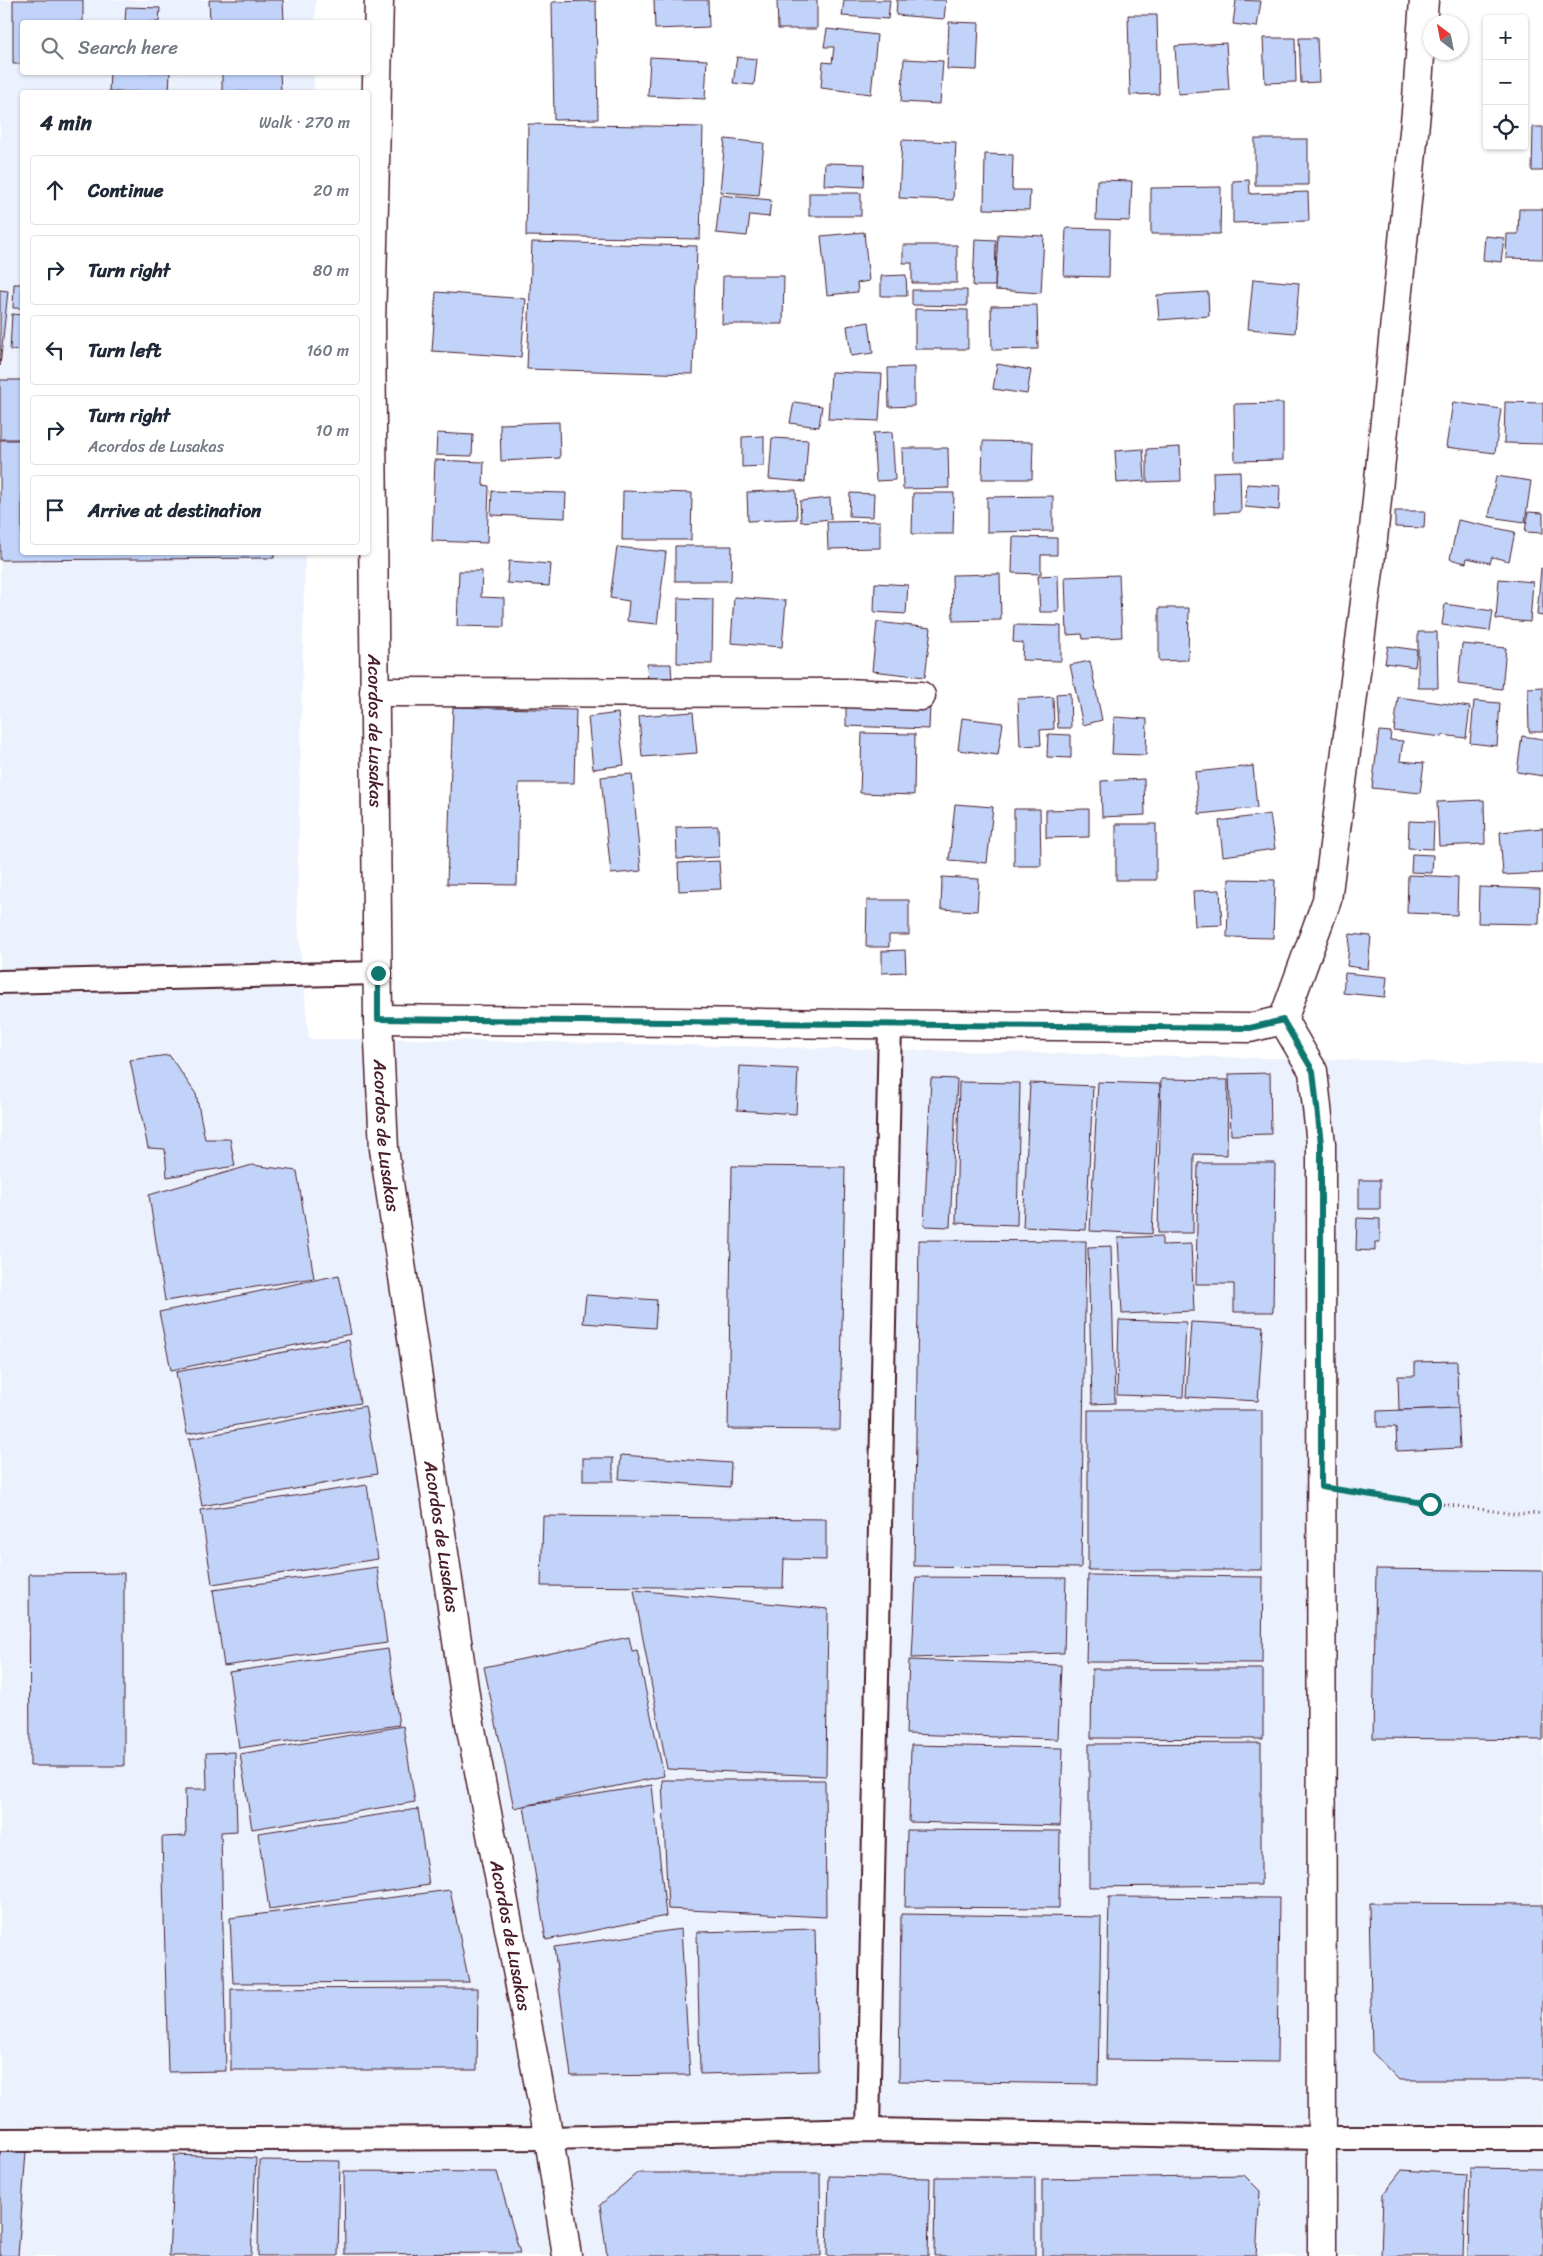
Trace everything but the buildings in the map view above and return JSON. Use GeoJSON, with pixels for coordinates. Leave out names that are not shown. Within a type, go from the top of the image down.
{"type":"FeatureCollection","features":[{"type":"Feature","properties":{"kind":"street","name":"Acordos de Lusakas"},"geometry":{"type":"LineString","coordinates":[[379,0],[371,325],[378,1019],[384,1149],[467,1708],[549,2138],[568,2256]]}},
{"type":"Feature","properties":{"kind":"street"},"geometry":{"type":"LineString","coordinates":[[1283,1020],[1327,900],[1373,539],[1416,112],[1424,0]]}},
{"type":"Feature","properties":{"kind":"street"},"geometry":{"type":"LineString","coordinates":[[374,692],[834,693],[921,696]]}},
{"type":"Feature","properties":{"kind":"street"},"geometry":{"type":"LineString","coordinates":[[378,1019],[1250,1028],[1283,1020]]}},
{"type":"Feature","properties":{"kind":"street"},"geometry":{"type":"LineString","coordinates":[[1283,1020],[1313,1071],[1321,1144],[1322,2256]]}},
{"type":"Feature","properties":{"kind":"lane"},"geometry":{"type":"LineString","coordinates":[[0,982],[378,973]]}},
{"type":"Feature","properties":{"kind":"lane"},"geometry":{"type":"LineString","coordinates":[[868,2130],[890,1024]]}},
{"type":"Feature","properties":{"kind":"lane"},"geometry":{"type":"LineString","coordinates":[[0,2140],[549,2138],[868,2130],[1323,2138],[1543,2138]]}},
{"type":"Feature","properties":{"kind":"path"},"geometry":{"type":"LineString","coordinates":[[1321,1487],[1515,1514],[1543,1513]]}},
{"type":"Feature","properties":{"kind":"shaded area"},"geometry":{"type":"Polygon","coordinates":[[[0,0],[316,0],[315,20],[20,20],[20,75],[314,75],[314,90],[20,90],[20,555],[305,555],[297,911],[309,1039],[410,1039],[1543,1064],[1543,2256],[0,2256],[0,0]]]}},
{"type":"Feature","properties":{"kind":"route"},"geometry":{"type":"LineString","coordinates":[[378,973],[378,1019],[1250,1028],[1283,1020],[1313,1071],[1321,1144],[1321,1487],[1430,1504]]}}]}
